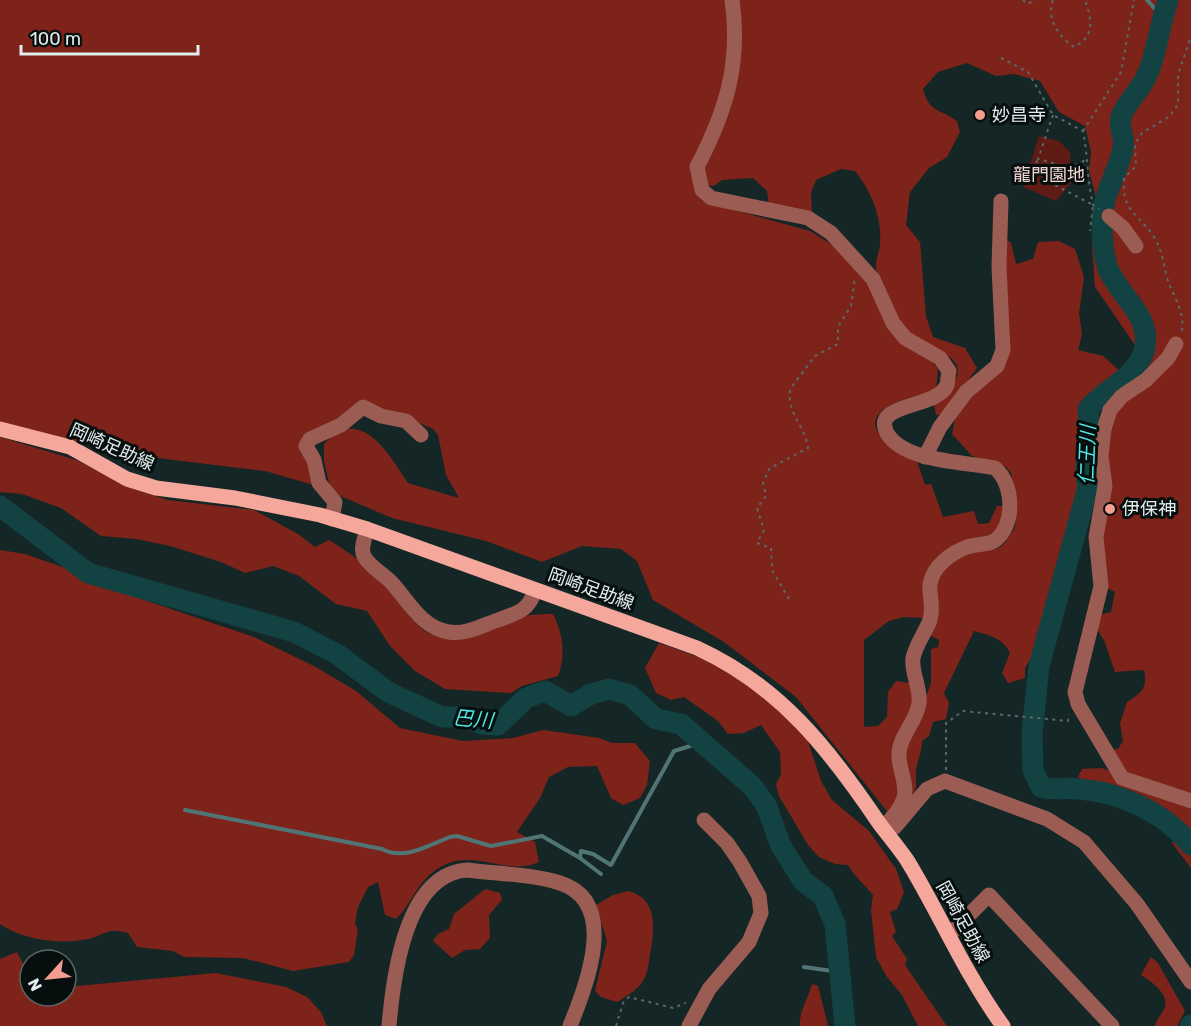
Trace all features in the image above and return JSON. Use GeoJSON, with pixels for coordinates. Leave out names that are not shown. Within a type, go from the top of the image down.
{"type":"FeatureCollection","features":[{"type":"Feature","properties":{"kind":"main road","name":"岡崎足助線"},"geometry":{"type":"LineString","coordinates":[[0,429],[70,447],[127,479],[156,488],[235,498],[332,519],[367,530],[698,648],[757,681],[792,712],[825,749],[906,859],[983,999],[1003,1026]]}},
{"type":"Feature","properties":{"kind":"street"},"geometry":{"type":"LineString","coordinates":[[732,0],[735,51],[730,91],[714,134],[697,167],[702,190],[711,198],[808,218],[831,233],[873,279],[893,323],[905,338],[940,358],[949,371],[947,386],[935,396],[920,405],[895,409],[886,418],[884,427],[889,437],[896,443],[925,457],[995,468],[1006,482],[1010,507],[1002,534],[992,542],[967,547],[954,554],[941,563],[933,574],[930,586],[931,618],[913,658],[920,701],[899,752],[905,787],[904,797],[893,818],[884,829]]}},
{"type":"Feature","properties":{"kind":"street"},"geometry":{"type":"LineString","coordinates":[[925,457],[939,427],[966,392],[997,366],[1003,350],[999,267],[1001,201]]}},
{"type":"Feature","properties":{"kind":"street"},"geometry":{"type":"LineString","coordinates":[[1109,216],[1123,228],[1136,246]]}},
{"type":"Feature","properties":{"kind":"street"},"geometry":{"type":"LineString","coordinates":[[1179,338],[1168,358],[1146,380],[1122,396],[1110,410],[1104,429],[1101,456],[1105,486],[1096,537],[1101,586],[1078,676],[1077,698],[1122,778],[1191,801]]}},
{"type":"Feature","properties":{"kind":"street"},"geometry":{"type":"LineString","coordinates":[[332,519],[335,502],[317,477],[314,460],[306,446],[310,439],[340,424],[363,407],[381,416],[406,421],[421,435]]}},
{"type":"Feature","properties":{"kind":"street"},"geometry":{"type":"LineString","coordinates":[[367,530],[363,550],[365,558],[391,582],[418,615],[432,626],[449,632],[470,630],[524,610],[531,602],[535,590]]}},
{"type":"Feature","properties":{"kind":"street"},"geometry":{"type":"LineString","coordinates":[[884,829],[896,826],[933,784],[945,781],[1047,819],[1084,842],[1137,904],[1191,982]]}},
{"type":"Feature","properties":{"kind":"street"},"geometry":{"type":"LineString","coordinates":[[688,1026],[699,1005],[749,942],[760,922],[762,907],[728,843],[704,820]]}},
{"type":"Feature","properties":{"kind":"street"},"geometry":{"type":"LineString","coordinates":[[389,1026],[392,989],[417,906],[435,882],[452,873],[468,870],[562,884],[583,898],[593,919],[594,944],[581,998],[570,1026]]}},
{"type":"Feature","properties":{"kind":"street"},"geometry":{"type":"LineString","coordinates":[[949,935],[989,896],[1112,1026]]}},
{"type":"Feature","properties":{"kind":"path"},"geometry":{"type":"LineString","coordinates":[[1023,0],[1027,4],[1036,0]]}},
{"type":"Feature","properties":{"kind":"path"},"geometry":{"type":"LineString","coordinates":[[1053,0],[1051,6],[1053,20],[1060,38],[1074,47],[1085,41],[1089,35],[1090,13],[1085,0]]}},
{"type":"Feature","properties":{"kind":"path"},"geometry":{"type":"LineString","coordinates":[[1090,231],[1094,206],[1088,183],[1088,159],[1083,131],[1121,72],[1134,0]]}},
{"type":"Feature","properties":{"kind":"path"},"geometry":{"type":"LineString","coordinates":[[1179,338],[1181,309],[1168,280],[1162,252],[1152,234],[1127,207],[1123,194],[1124,178],[1136,166],[1135,144],[1142,133],[1170,116],[1178,104],[1178,75],[1191,36]]}},
{"type":"Feature","properties":{"kind":"path"},"geometry":{"type":"LineString","coordinates":[[1001,58],[1028,72],[1053,115],[1083,131]]}},
{"type":"Feature","properties":{"kind":"path"},"geometry":{"type":"LineString","coordinates":[[1033,171],[1053,115]]}},
{"type":"Feature","properties":{"kind":"path"},"geometry":{"type":"LineString","coordinates":[[1038,159],[1060,165],[1075,165],[1088,159]]}},
{"type":"Feature","properties":{"kind":"path"},"geometry":{"type":"LineString","coordinates":[[1060,165],[1054,184],[1094,206]]}},
{"type":"Feature","properties":{"kind":"path"},"geometry":{"type":"LineString","coordinates":[[789,599],[772,570],[771,548],[757,543],[764,530],[757,508],[766,496],[763,483],[765,474],[770,468],[808,448],[807,440],[791,413],[790,389],[815,356],[838,344],[838,327],[851,306],[854,280],[862,266]]}},
{"type":"Feature","properties":{"kind":"path"},"geometry":{"type":"LineString","coordinates":[[945,781],[946,723],[963,711],[1068,721],[1077,698]]}},
{"type":"Feature","properties":{"kind":"path"},"geometry":{"type":"LineString","coordinates":[[616,1026],[623,1003],[629,997],[673,1008],[684,1004],[699,1005]]}},
{"type":"Feature","properties":{"kind":"green space","name":"龍門園地"},"geometry":{"type":"Polygon","coordinates":[[[1039,136],[1059,141],[1070,152],[1071,183],[1056,201],[1023,187],[1039,136]]]}},
{"type":"Feature","properties":{"kind":"shaded area"},"geometry":{"type":"Polygon","coordinates":[[[0,0],[726,0],[729,49],[721,99],[711,130],[690,173],[702,201],[810,231],[831,244],[870,284],[938,369],[936,390],[904,399],[887,407],[878,415],[875,423],[877,431],[892,446],[917,461],[925,485],[931,484],[943,517],[974,511],[978,524],[989,523],[997,506],[1003,506],[1005,515],[995,533],[965,543],[937,561],[929,611],[922,618],[904,617],[889,621],[864,640],[864,727],[878,726],[887,717],[888,692],[896,681],[909,683],[917,696],[901,738],[903,781],[890,815],[796,697],[724,642],[653,600],[637,561],[621,549],[582,546],[542,562],[486,541],[392,518],[331,492],[324,461],[324,444],[338,432],[350,429],[360,430],[380,444],[408,483],[459,498],[446,475],[438,435],[433,429],[404,416],[389,415],[369,403],[310,436],[317,486],[265,471],[100,451],[84,443],[64,441],[0,422],[0,0]]]}},
{"type":"Feature","properties":{"kind":"shaded area"},"geometry":{"type":"Polygon","coordinates":[[[738,0],[1191,0],[1191,798],[1122,773],[1110,750],[1118,749],[1123,741],[1120,723],[1127,702],[1142,689],[1145,676],[1144,670],[1115,672],[1104,640],[1096,628],[1099,615],[1111,612],[1115,592],[1103,586],[1101,520],[1104,476],[1113,410],[1150,381],[1137,348],[1095,287],[1092,246],[1096,198],[1089,170],[1091,152],[1085,126],[1059,112],[1040,81],[1014,74],[996,76],[967,63],[938,72],[923,89],[932,107],[957,121],[960,132],[947,157],[929,168],[910,192],[906,225],[920,242],[926,316],[933,337],[965,348],[977,368],[943,415],[936,415],[934,404],[952,386],[958,372],[955,362],[946,354],[905,330],[895,317],[878,278],[876,262],[880,233],[877,214],[866,187],[855,171],[841,169],[816,180],[811,193],[812,215],[769,204],[767,191],[753,178],[722,180],[714,186],[707,185],[703,169],[717,136],[738,0]]]}},
{"type":"Feature","properties":{"kind":"shaded area"},"geometry":{"type":"Polygon","coordinates":[[[1001,235],[1011,243],[1016,264],[1033,259],[1038,242],[1059,241],[1075,249],[1084,277],[1079,313],[1082,334],[1078,350],[1103,356],[1121,372],[1101,388],[1086,409],[1087,420],[1082,446],[1081,499],[1073,513],[1061,578],[1047,611],[1038,646],[1025,668],[1025,678],[1008,683],[1002,673],[1010,653],[1007,648],[995,638],[974,631],[944,693],[949,703],[946,719],[933,722],[929,736],[922,741],[916,771],[916,788],[911,800],[905,754],[931,683],[931,649],[938,647],[939,640],[925,633],[936,610],[938,573],[951,562],[972,550],[997,549],[1004,544],[1015,528],[1017,505],[1011,473],[1005,466],[972,456],[952,434],[956,414],[999,370],[1001,235]]]}},
{"type":"Feature","properties":{"kind":"shaded area"},"geometry":{"type":"Polygon","coordinates":[[[0,437],[76,460],[137,490],[168,500],[254,510],[298,534],[315,547],[329,540],[371,570],[419,627],[439,637],[471,635],[520,617],[553,614],[562,644],[562,660],[558,676],[522,686],[511,693],[445,689],[415,671],[390,646],[367,611],[336,604],[299,576],[273,566],[245,573],[221,562],[170,546],[136,539],[101,536],[61,508],[22,494],[0,492],[0,437]]]}},
{"type":"Feature","properties":{"kind":"shaded area"},"geometry":{"type":"Polygon","coordinates":[[[0,550],[25,554],[71,570],[103,586],[254,637],[314,666],[356,691],[400,728],[463,741],[513,738],[543,730],[599,738],[612,743],[635,743],[650,761],[647,785],[640,798],[623,805],[611,798],[597,766],[568,767],[549,777],[540,798],[517,832],[535,842],[539,862],[526,866],[513,866],[460,860],[447,864],[427,877],[396,919],[385,915],[378,882],[368,887],[358,907],[355,923],[358,930],[354,955],[349,962],[293,971],[243,958],[184,957],[173,951],[137,947],[128,933],[121,931],[111,931],[77,941],[42,940],[20,934],[0,924],[0,550]]]}},
{"type":"Feature","properties":{"kind":"shaded area"},"geometry":{"type":"Polygon","coordinates":[[[659,643],[726,667],[763,686],[806,735],[821,781],[832,800],[869,831],[896,869],[904,892],[897,909],[890,912],[896,932],[892,936],[907,959],[905,965],[947,1026],[918,1026],[902,995],[887,977],[876,957],[871,910],[873,895],[848,865],[835,864],[819,857],[808,845],[779,796],[776,784],[781,774],[780,752],[761,725],[744,733],[728,734],[718,721],[684,697],[671,700],[656,693],[645,668],[659,643]]]}},
{"type":"Feature","properties":{"kind":"shaded area"},"geometry":{"type":"Polygon","coordinates":[[[1102,768],[1191,807],[1191,839],[1167,816],[1138,798],[1092,785],[1078,777],[1082,769],[1102,768]]]}},
{"type":"Feature","properties":{"kind":"shaded area"},"geometry":{"type":"Polygon","coordinates":[[[1176,838],[1191,856],[1191,868],[1172,843],[1176,838]]]}},
{"type":"Feature","properties":{"kind":"shaded area"},"geometry":{"type":"Polygon","coordinates":[[[485,889],[500,893],[502,900],[489,915],[490,938],[480,949],[465,950],[452,958],[433,941],[438,934],[449,929],[454,914],[485,889]]]}},
{"type":"Feature","properties":{"kind":"shaded area"},"geometry":{"type":"Polygon","coordinates":[[[628,891],[645,900],[649,907],[653,935],[648,969],[643,981],[633,992],[617,1002],[601,997],[595,991],[607,941],[596,905],[613,895],[628,891]]]}},
{"type":"Feature","properties":{"kind":"shaded area"},"geometry":{"type":"Polygon","coordinates":[[[17,952],[18,954],[18,1008],[78,1008],[78,986],[216,973],[286,987],[307,997],[321,1012],[327,1026],[0,1026],[0,959],[17,952]]]}},
{"type":"Feature","properties":{"kind":"shaded area"},"geometry":{"type":"Polygon","coordinates":[[[1151,957],[1158,963],[1185,1011],[1177,1026],[1155,1026],[1164,1009],[1165,999],[1159,989],[1141,975],[1151,957]]]}},
{"type":"Feature","properties":{"kind":"shaded area"},"geometry":{"type":"Polygon","coordinates":[[[812,984],[818,986],[828,1026],[800,1026],[802,1010],[812,984]]]}},
{"type":"Feature","properties":{"kind":"waterway"},"geometry":{"type":"LineString","coordinates":[[1147,0],[1162,17]]}},
{"type":"Feature","properties":{"kind":"waterway","name":"仁王川"},"geometry":{"type":"LineString","coordinates":[[1168,0],[1147,75],[1121,117],[1123,148],[1107,193],[1102,222],[1107,265],[1140,318],[1146,339],[1144,351],[1128,376],[1088,409],[1086,467],[1088,487],[1039,666],[1032,733],[1033,770],[1041,787],[1110,794],[1140,806],[1168,823],[1191,845]]}},
{"type":"Feature","properties":{"kind":"waterway","name":"巴川"},"geometry":{"type":"LineString","coordinates":[[0,506],[88,573],[294,632],[337,654],[388,692],[442,717],[465,717],[481,724],[498,725],[526,698],[545,691],[571,706],[591,694],[609,689],[630,695],[656,719],[681,724],[752,786],[766,805],[781,846],[803,881],[823,896],[835,924],[845,1026]]}},
{"type":"Feature","properties":{"kind":"waterway"},"geometry":{"type":"LineString","coordinates":[[185,810],[399,853],[408,853],[457,836],[491,846],[542,836],[580,858],[581,851],[593,854],[611,865],[674,751],[700,743]]}},
{"type":"Feature","properties":{"kind":"waterway"},"geometry":{"type":"LineString","coordinates":[[580,858],[601,874]]}},
{"type":"Feature","properties":{"kind":"waterway"},"geometry":{"type":"LineString","coordinates":[[804,967],[839,972]]}},
{"type":"Feature","properties":{"kind":"place","name":"妙昌寺"},"geometry":{"type":"Point","coordinates":[980,115]}},
{"type":"Feature","properties":{"kind":"place","name":"伊保神"},"geometry":{"type":"Point","coordinates":[1110,509]}}]}
